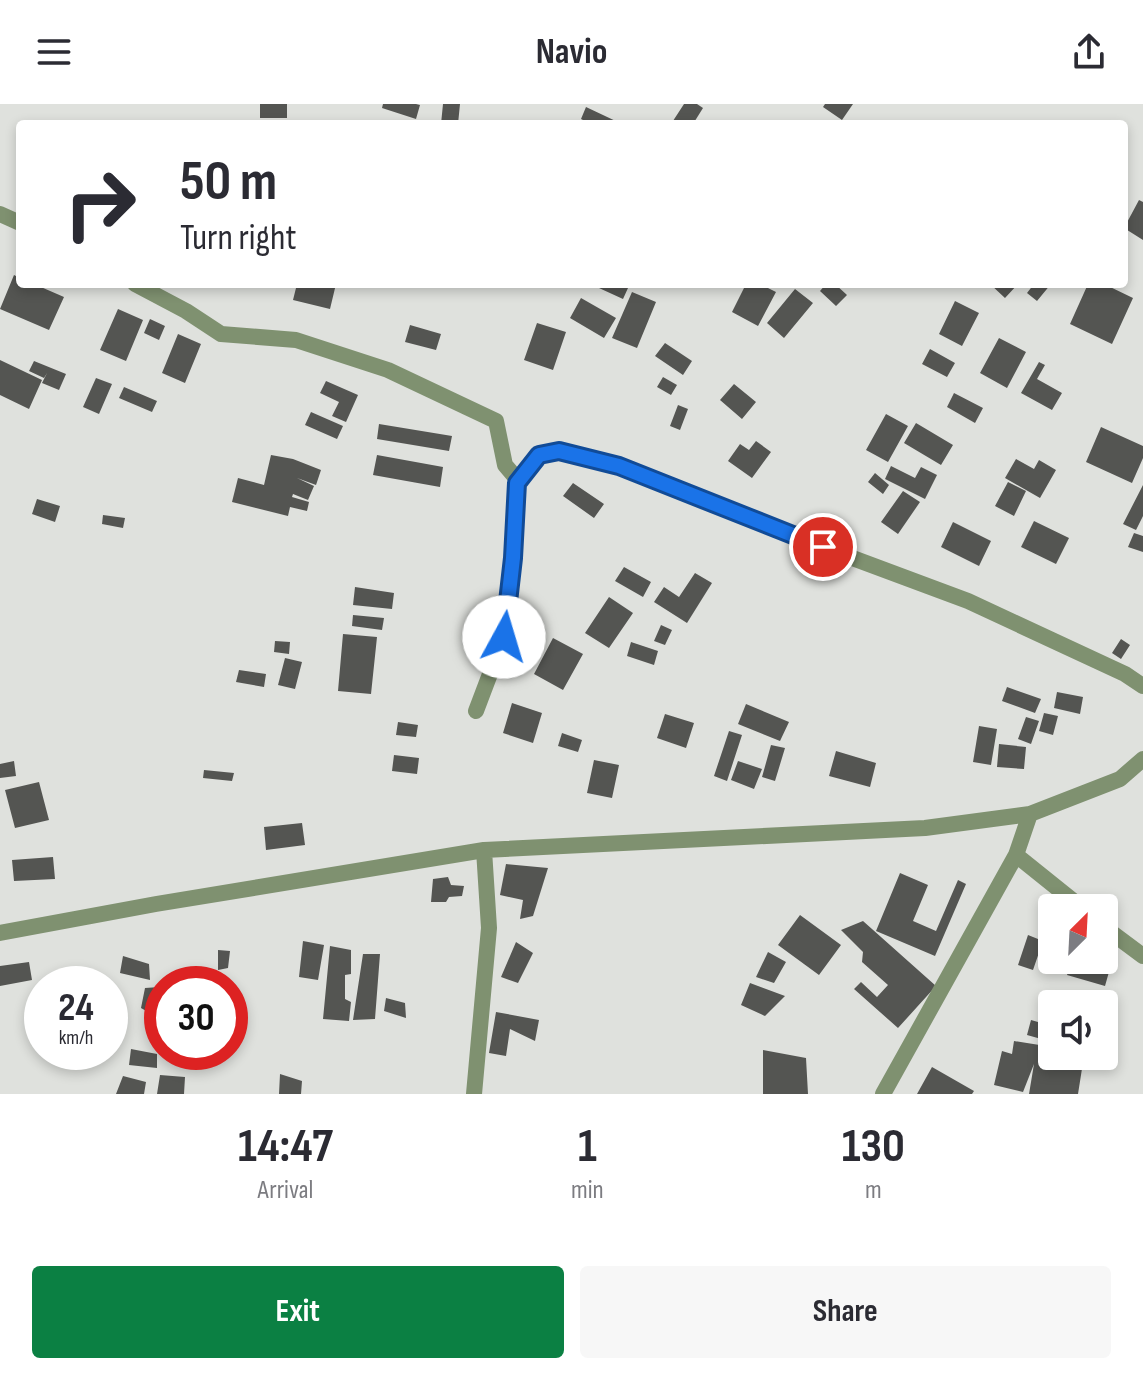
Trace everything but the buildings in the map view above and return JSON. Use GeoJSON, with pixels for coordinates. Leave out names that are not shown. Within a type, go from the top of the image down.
{"type":"FeatureCollection","features":[{"type":"Feature","properties":{"kind":"street"},"geometry":{"type":"LineString","coordinates":[[143,288],[221,334],[296,340],[388,370],[496,421],[505,465],[517,479],[513,558],[504,637],[476,711]]}},
{"type":"Feature","properties":{"kind":"street"},"geometry":{"type":"LineString","coordinates":[[517,483],[539,455],[559,451],[619,466],[968,601],[1125,674],[1143,686]]}},
{"type":"Feature","properties":{"kind":"street"},"geometry":{"type":"LineString","coordinates":[[0,933],[484,850],[925,828],[1030,814],[1120,779],[1143,759]]}},
{"type":"Feature","properties":{"kind":"street"},"geometry":{"type":"LineString","coordinates":[[883,1094],[1016,855],[1030,814]]}},
{"type":"Feature","properties":{"kind":"street"},"geometry":{"type":"LineString","coordinates":[[474,1094],[489,928],[484,850]]}},
{"type":"Feature","properties":{"kind":"street"},"geometry":{"type":"LineString","coordinates":[[1016,855],[1065,894]]}},
{"type":"Feature","properties":{"kind":"street"},"geometry":{"type":"LineString","coordinates":[[1118,937],[1143,956]]}},
{"type":"Feature","properties":{"kind":"route"},"geometry":{"type":"LineString","coordinates":[[504,637],[517,483],[539,455],[559,451],[619,466],[823,547]]}}]}
